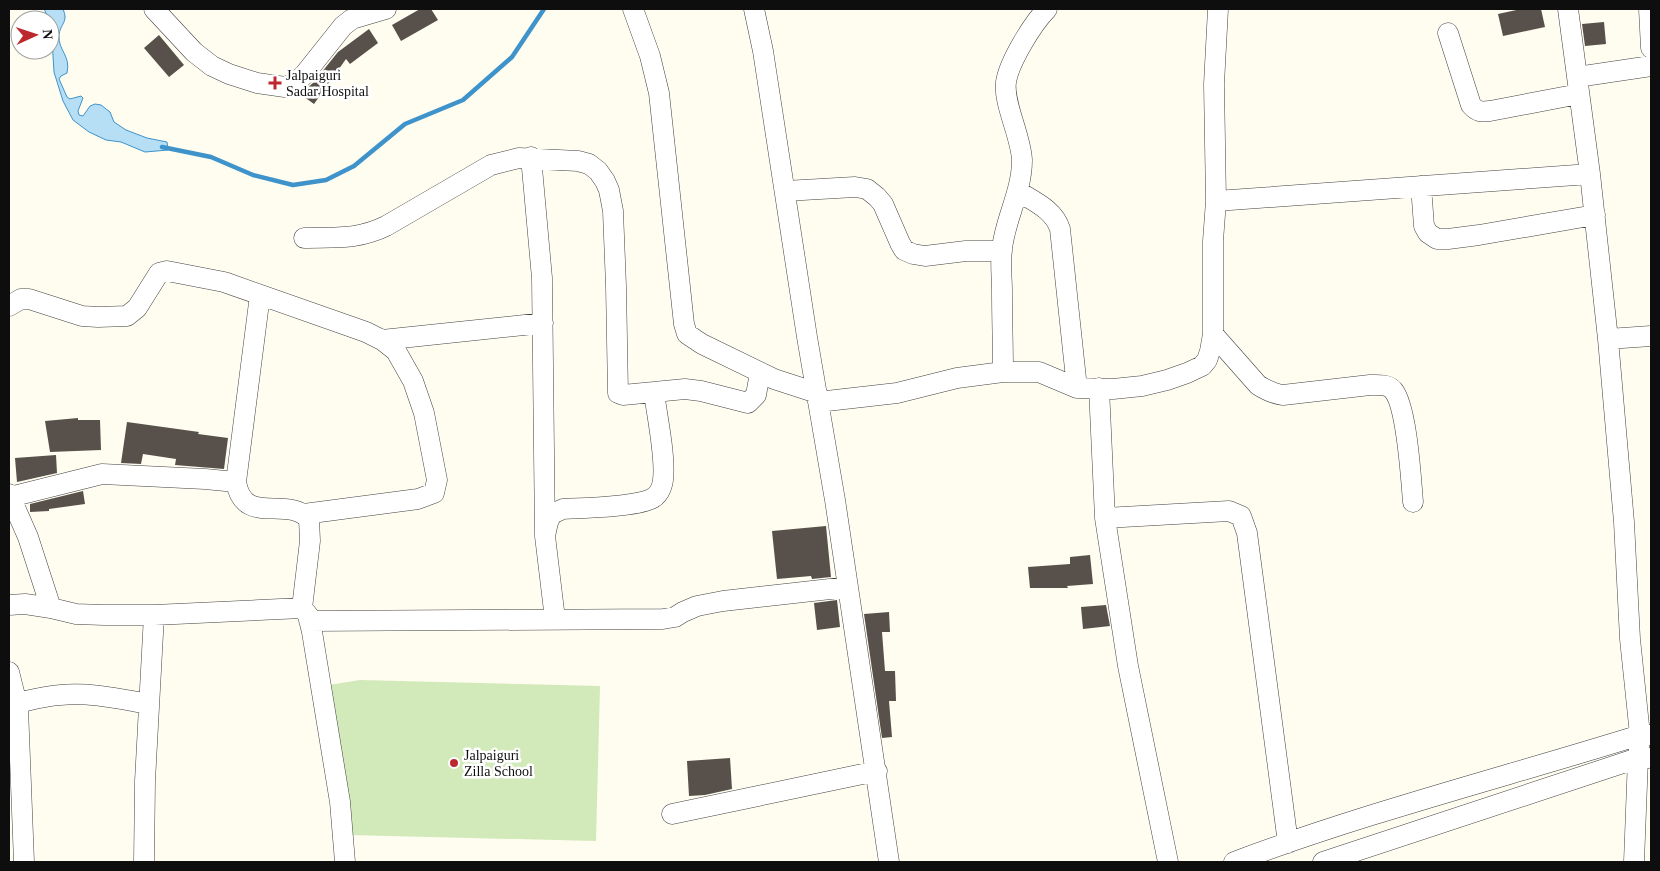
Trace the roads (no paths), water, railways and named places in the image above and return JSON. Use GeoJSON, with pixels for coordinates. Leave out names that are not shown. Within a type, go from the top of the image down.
{"type":"FeatureCollection","features":[{"type":"Feature","properties":{"kind":"street"},"geometry":{"type":"LineString","coordinates":[[154,9],[194,52],[212,66],[257,83],[285,87],[295,83],[304,75],[343,26],[352,19],[363,14],[386,9]]}},
{"type":"Feature","properties":{"kind":"street"},"geometry":{"type":"LineString","coordinates":[[633,9],[650,56],[659,93],[684,324],[687,334],[702,344],[760,373],[817,398],[897,392],[956,378],[1003,372],[1038,372],[1077,388],[1113,389],[1142,386],[1187,374],[1202,366],[1207,360],[1213,334],[1213,241],[1216,201],[1214,84],[1218,9]]}},
{"type":"Feature","properties":{"kind":"street"},"geometry":{"type":"LineString","coordinates":[[754,9],[764,51],[877,771],[889,862]]}},
{"type":"Feature","properties":{"kind":"street"},"geometry":{"type":"LineString","coordinates":[[1003,372],[1002,251],[1005,229],[1018,192],[1022,160],[1007,96],[1006,82],[1012,63],[1034,24],[1047,9]]}},
{"type":"Feature","properties":{"kind":"street"},"geometry":{"type":"LineString","coordinates":[[1568,9],[1595,214],[1608,338],[1622,503],[1630,638],[1646,735],[1634,862]]}},
{"type":"Feature","properties":{"kind":"street"},"geometry":{"type":"LineString","coordinates":[[1649,9],[1651,48]]}},
{"type":"Feature","properties":{"kind":"street"},"geometry":{"type":"LineString","coordinates":[[1448,33],[1471,105],[1480,112],[1490,111],[1651,66]]}},
{"type":"Feature","properties":{"kind":"street"},"geometry":{"type":"LineString","coordinates":[[304,238],[357,237],[372,233],[491,165],[519,158],[578,161],[589,164],[598,171],[609,190],[613,211],[616,286],[616,389],[618,393],[623,395],[685,389],[748,402],[756,395],[760,373]]}},
{"type":"Feature","properties":{"kind":"street"},"geometry":{"type":"LineString","coordinates":[[531,158],[542,278],[543,467],[546,536],[555,619]]}},
{"type":"Feature","properties":{"kind":"street"},"geometry":{"type":"LineString","coordinates":[[1216,201],[1590,174]]}},
{"type":"Feature","properties":{"kind":"street"},"geometry":{"type":"LineString","coordinates":[[1421,186],[1424,226],[1428,233],[1437,239],[1479,235],[1595,214]]}},
{"type":"Feature","properties":{"kind":"street"},"geometry":{"type":"LineString","coordinates":[[785,191],[855,187],[867,189],[883,204],[904,250],[913,254],[925,256],[966,251],[1002,251]]}},
{"type":"Feature","properties":{"kind":"street"},"geometry":{"type":"LineString","coordinates":[[1018,192],[1051,213],[1057,220],[1060,229],[1077,388]]}},
{"type":"Feature","properties":{"kind":"street"},"geometry":{"type":"LineString","coordinates":[[9,306],[21,299],[29,299],[82,316],[127,316],[137,308],[159,274],[167,271],[224,282],[366,332],[382,340],[396,351],[413,381],[421,406],[438,480],[434,493],[418,499],[304,514]]}},
{"type":"Feature","properties":{"kind":"street"},"geometry":{"type":"LineString","coordinates":[[260,295],[236,482],[238,493],[243,502],[252,507],[294,510],[304,514],[309,519],[310,541],[306,615],[340,802],[345,862]]}},
{"type":"Feature","properties":{"kind":"street"},"geometry":{"type":"LineString","coordinates":[[382,340],[543,323]]}},
{"type":"Feature","properties":{"kind":"street"},"geometry":{"type":"LineString","coordinates":[[1213,334],[1258,385],[1276,394],[1283,395],[1370,385],[1383,385],[1392,388],[1398,398],[1403,415],[1414,502]]}},
{"type":"Feature","properties":{"kind":"street"},"geometry":{"type":"LineString","coordinates":[[1608,338],[1651,336]]}},
{"type":"Feature","properties":{"kind":"street"},"geometry":{"type":"LineString","coordinates":[[1099,388],[1105,518],[1128,666],[1168,862]]}},
{"type":"Feature","properties":{"kind":"street"},"geometry":{"type":"LineString","coordinates":[[546,536],[548,522],[552,514],[563,509],[641,503],[653,498],[660,490],[663,482],[664,466],[654,392]]}},
{"type":"Feature","properties":{"kind":"street"},"geometry":{"type":"LineString","coordinates":[[51,608],[28,537],[9,496],[102,474],[236,482]]}},
{"type":"Feature","properties":{"kind":"street"},"geometry":{"type":"LineString","coordinates":[[1105,518],[1229,511],[1241,516],[1247,533],[1288,843]]}},
{"type":"Feature","properties":{"kind":"street"},"geometry":{"type":"LineString","coordinates":[[9,605],[25,604],[76,614],[662,619],[675,617],[697,606],[723,601],[848,587]]}},
{"type":"Feature","properties":{"kind":"street"},"geometry":{"type":"LineString","coordinates":[[144,862],[145,780],[154,615]]}},
{"type":"Feature","properties":{"kind":"street"},"geometry":{"type":"LineString","coordinates":[[9,672],[17,703],[24,862]]}},
{"type":"Feature","properties":{"kind":"street"},"geometry":{"type":"LineString","coordinates":[[17,703],[59,695],[78,694],[97,695],[149,704]]}},
{"type":"Feature","properties":{"kind":"street"},"geometry":{"type":"LineString","coordinates":[[1234,862],[1452,791],[1646,735]]}},
{"type":"Feature","properties":{"kind":"street"},"geometry":{"type":"LineString","coordinates":[[1323,862],[1645,758]]}},
{"type":"Feature","properties":{"kind":"street"},"geometry":{"type":"LineString","coordinates":[[672,814],[877,771]]}},
{"type":"Feature","properties":{"kind":"water"},"geometry":{"type":"Polygon","coordinates":[[[63,9],[65,20],[60,31],[60,10],[44,10],[63,9]]]}},
{"type":"Feature","properties":{"kind":"water"},"geometry":{"type":"Polygon","coordinates":[[[60,45],[66,57],[68,67],[67,73],[59,79],[67,97],[70,99],[81,96],[83,98],[78,111],[79,115],[83,116],[90,106],[95,104],[101,105],[110,112],[114,122],[126,130],[147,138],[167,142],[168,150],[145,152],[121,142],[106,140],[89,132],[73,120],[63,101],[54,72],[53,60],[60,60],[60,45]]]}},
{"type":"Feature","properties":{"kind":"waterway"},"geometry":{"type":"LineString","coordinates":[[162,147],[211,157],[253,175],[293,185],[326,180],[354,166],[405,124],[463,100],[512,57],[544,9]]}},
{"type":"Feature","properties":{"kind":"place","name":"Jalpaiguri Sadar Hospital"},"geometry":{"type":"Point","coordinates":[275,83]}},
{"type":"Feature","properties":{"kind":"place","name":"Jalpaiguri Zilla School"},"geometry":{"type":"Point","coordinates":[454,763]}}]}
